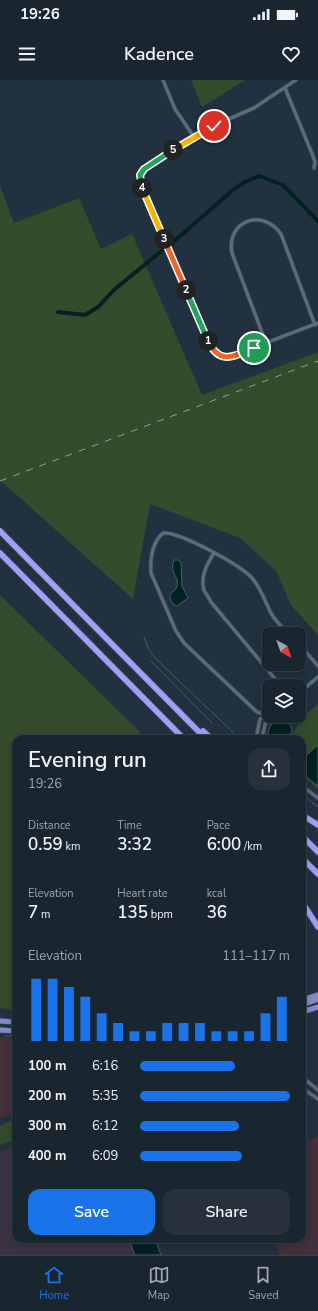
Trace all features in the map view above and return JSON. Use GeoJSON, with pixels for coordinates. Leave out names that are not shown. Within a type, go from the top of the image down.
{"type":"FeatureCollection","features":[{"type":"Feature","properties":{"kind":"highway"},"geometry":{"type":"LineString","coordinates":[[0,531],[202,735]]}},
{"type":"Feature","properties":{"kind":"highway"},"geometry":{"type":"LineString","coordinates":[[0,553],[180,735]]}},
{"type":"Feature","properties":{"kind":"highway"},"geometry":{"type":"LineString","coordinates":[[173,706],[207,735]]}},
{"type":"Feature","properties":{"kind":"highway"},"geometry":{"type":"LineString","coordinates":[[306,818],[318,825]]}},
{"type":"Feature","properties":{"kind":"highway"},"geometry":{"type":"LineString","coordinates":[[306,840],[318,852]]}},
{"type":"Feature","properties":{"kind":"highway"},"geometry":{"type":"LineString","coordinates":[[306,862],[318,874]]}},
{"type":"Feature","properties":{"kind":"highway"},"geometry":{"type":"LineString","coordinates":[[306,908],[318,927]]}},
{"type":"Feature","properties":{"kind":"main road"},"geometry":{"type":"LineString","coordinates":[[306,999],[318,995]]}},
{"type":"Feature","properties":{"kind":"main road"},"geometry":{"type":"LineString","coordinates":[[306,1004],[318,999]]}},
{"type":"Feature","properties":{"kind":"main road"},"geometry":{"type":"LineString","coordinates":[[306,1011],[318,1007]]}},
{"type":"Feature","properties":{"kind":"main road"},"geometry":{"type":"LineString","coordinates":[[0,1021],[12,1022]]}},
{"type":"Feature","properties":{"kind":"main road"},"geometry":{"type":"LineString","coordinates":[[0,1030],[12,1031]]}},
{"type":"Feature","properties":{"kind":"street"},"geometry":{"type":"LineString","coordinates":[[163,80],[175,110],[194,137]]}},
{"type":"Feature","properties":{"kind":"street"},"geometry":{"type":"LineString","coordinates":[[266,343],[230,244],[238,227],[246,222],[257,220],[267,221],[276,227],[281,234],[316,324],[266,343],[229,357],[221,357],[215,354],[210,344],[143,190],[140,175],[144,169],[194,137],[214,126],[254,108],[296,80]]}},
{"type":"Feature","properties":{"kind":"street"},"geometry":{"type":"LineString","coordinates":[[285,88],[313,156],[315,162],[314,168]]}},
{"type":"Feature","properties":{"kind":"street"},"geometry":{"type":"LineString","coordinates":[[262,715],[257,712],[184,643],[176,631],[151,573],[155,542],[163,533],[176,535],[201,545],[247,573],[253,580],[272,615],[283,627]]}},
{"type":"Feature","properties":{"kind":"street"},"geometry":{"type":"LineString","coordinates":[[214,553],[205,567],[203,579],[204,590],[211,602],[275,679]]}},
{"type":"Feature","properties":{"kind":"street"},"geometry":{"type":"LineString","coordinates":[[306,652],[318,666]]}},
{"type":"Feature","properties":{"kind":"street"},"geometry":{"type":"LineString","coordinates":[[306,687],[318,677]]}},
{"type":"Feature","properties":{"kind":"street"},"geometry":{"type":"LineString","coordinates":[[256,735],[260,719],[262,718]]}},
{"type":"Feature","properties":{"kind":"street"},"geometry":{"type":"LineString","coordinates":[[263,735],[265,723]]}},
{"type":"Feature","properties":{"kind":"street"},"geometry":{"type":"LineString","coordinates":[[306,789],[318,798]]}},
{"type":"Feature","properties":{"kind":"street"},"geometry":{"type":"LineString","coordinates":[[306,1080],[318,1090]]}},
{"type":"Feature","properties":{"kind":"street"},"geometry":{"type":"LineString","coordinates":[[306,1091],[318,1100]]}},
{"type":"Feature","properties":{"kind":"shaded area"},"geometry":{"type":"Polygon","coordinates":[[[174,560],[178,560],[181,563],[182,586],[188,598],[177,606],[173,604],[170,597],[170,594],[175,590],[177,585],[177,579],[173,571],[174,560]]]}},
{"type":"Feature","properties":{"kind":"shaded area"},"geometry":{"type":"Polygon","coordinates":[[[289,723],[292,731],[288,735],[268,735],[272,724],[289,723]]]}},
{"type":"Feature","properties":{"kind":"shaded area"},"geometry":{"type":"Polygon","coordinates":[[[318,745],[318,786],[306,775],[306,756],[318,745]]]}},
{"type":"Feature","properties":{"kind":"shaded area"},"geometry":{"type":"Polygon","coordinates":[[[0,1037],[12,1038],[12,1114],[0,1119],[0,1037]]]}},
{"type":"Feature","properties":{"kind":"shaded area"},"geometry":{"type":"Polygon","coordinates":[[[318,1136],[318,1255],[280,1255],[275,1243],[306,1243],[306,1140],[318,1136]]]}},
{"type":"Feature","properties":{"kind":"shaded area"},"geometry":{"type":"Polygon","coordinates":[[[12,1147],[12,1243],[152,1243],[157,1255],[0,1255],[0,1152],[12,1147]]]}},
{"type":"Feature","properties":{"kind":"shaded area"},"geometry":{"type":"Polygon","coordinates":[[[130,1243],[156,1243],[161,1255],[135,1255],[130,1243]]]}},
{"type":"Feature","properties":{"kind":"green space"},"geometry":{"type":"Polygon","coordinates":[[[191,80],[245,80],[202,107],[191,80]]]}},
{"type":"Feature","properties":{"kind":"green space"},"geometry":{"type":"Polygon","coordinates":[[[0,185],[14,223],[79,198],[101,249],[132,234],[202,395],[318,352],[318,635],[290,604],[277,572],[240,538],[150,504],[133,599],[0,480],[0,185]]]}},
{"type":"Feature","properties":{"kind":"green space"},"geometry":{"type":"Polygon","coordinates":[[[0,595],[143,735],[12,735],[12,1010],[0,1008],[0,595]]]}},
{"type":"Feature","properties":{"kind":"green space"},"geometry":{"type":"Polygon","coordinates":[[[318,704],[318,789],[306,778],[306,735],[292,735],[299,723],[306,723],[306,714],[318,704]]]}},
{"type":"Feature","properties":{"kind":"green space"},"geometry":{"type":"Polygon","coordinates":[[[12,1120],[12,1140],[0,1145],[0,1126],[12,1120]]]}},
{"type":"Feature","properties":{"kind":"waterway"},"geometry":{"type":"LineString","coordinates":[[171,244],[234,189],[259,176],[283,185],[318,221]]}},
{"type":"Feature","properties":{"kind":"waterway"},"geometry":{"type":"LineString","coordinates":[[58,312],[85,315],[98,307],[115,289],[164,249]]}},
{"type":"Feature","properties":{"kind":"waterway"},"geometry":{"type":"LineString","coordinates":[[144,637],[148,648],[157,660],[236,735]]}},
{"type":"Feature","properties":{"kind":"waterway"},"geometry":{"type":"LineString","coordinates":[[151,661],[212,723]]}},
{"type":"Feature","properties":{"kind":"waterway"},"geometry":{"type":"LineString","coordinates":[[306,798],[318,807]]}},
{"type":"Feature","properties":{"kind":"waterway"},"geometry":{"type":"LineString","coordinates":[[5,1036],[12,1036]]}},
{"type":"Feature","properties":{"kind":"railway"},"geometry":{"type":"LineString","coordinates":[[0,481],[318,361]]}},
{"type":"Feature","properties":{"kind":"route"},"geometry":{"type":"LineString","coordinates":[[214,126],[166,154],[144,169],[140,175],[140,180],[143,190],[215,354],[221,357],[229,357],[254,348]]}}]}
